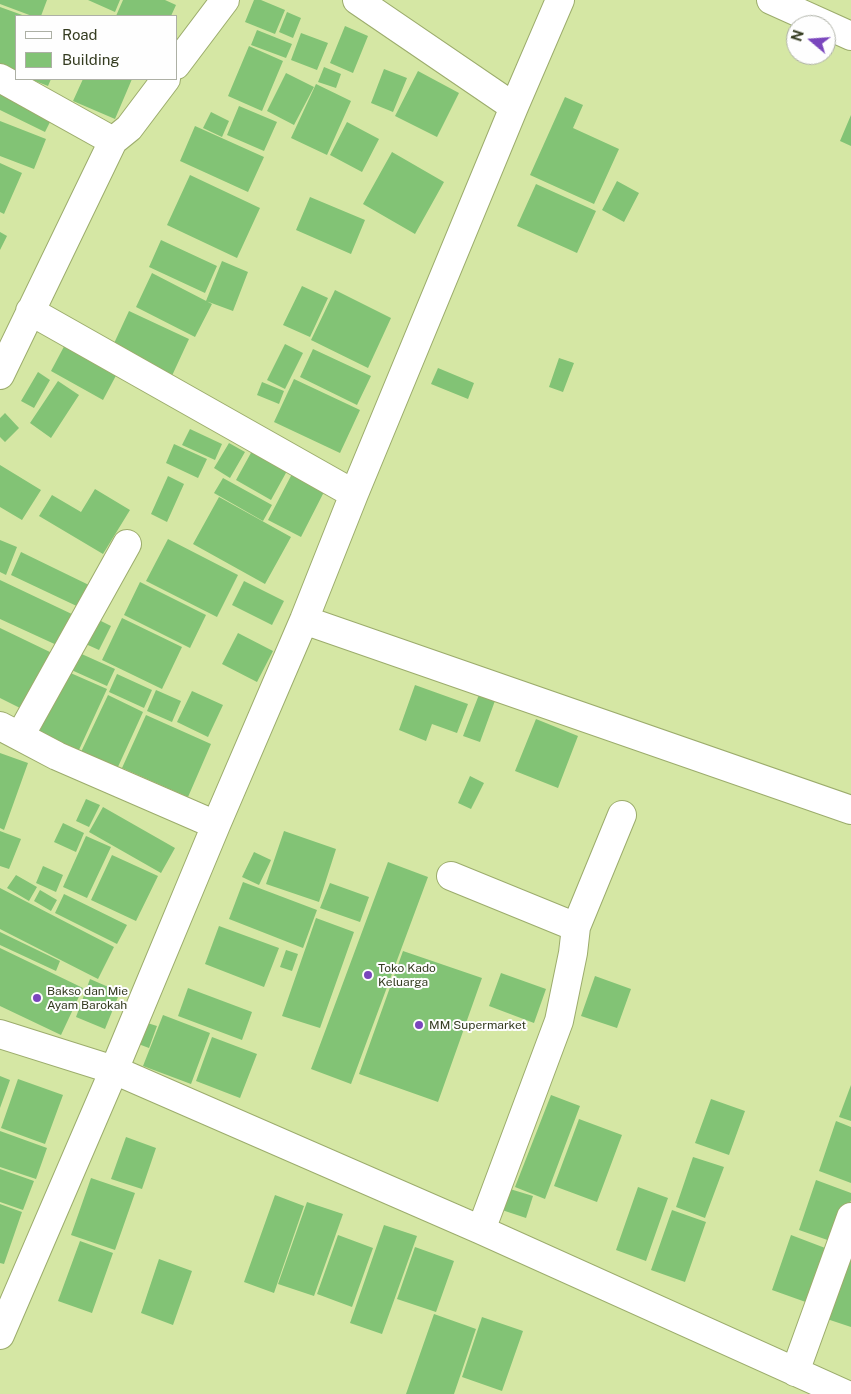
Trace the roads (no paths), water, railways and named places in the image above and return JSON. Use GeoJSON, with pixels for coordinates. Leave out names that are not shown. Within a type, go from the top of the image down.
{"type":"FeatureCollection","features":[{"type":"Feature","properties":{"kind":"street"},"geometry":{"type":"LineString","coordinates":[[178,62],[226,0]]}},
{"type":"Feature","properties":{"kind":"street"},"geometry":{"type":"LineString","coordinates":[[357,0],[514,107]]}},
{"type":"Feature","properties":{"kind":"street"},"geometry":{"type":"LineString","coordinates":[[1,1331],[114,1070],[304,620],[354,494],[560,0]]}},
{"type":"Feature","properties":{"kind":"street"},"geometry":{"type":"LineString","coordinates":[[772,0],[851,36]]}},
{"type":"Feature","properties":{"kind":"street"},"geometry":{"type":"LineString","coordinates":[[0,78],[113,141]]}},
{"type":"Feature","properties":{"kind":"street"},"geometry":{"type":"LineString","coordinates":[[0,374],[113,141],[129,128],[165,80]]}},
{"type":"Feature","properties":{"kind":"street"},"geometry":{"type":"LineString","coordinates":[[30,310],[354,494]]}},
{"type":"Feature","properties":{"kind":"street"},"geometry":{"type":"LineString","coordinates":[[127,544],[10,731],[57,756],[216,825]]}},
{"type":"Feature","properties":{"kind":"street"},"geometry":{"type":"LineString","coordinates":[[304,620],[851,810]]}},
{"type":"Feature","properties":{"kind":"street"},"geometry":{"type":"LineString","coordinates":[[481,1230],[559,1021],[576,926],[622,815]]}},
{"type":"Feature","properties":{"kind":"street"},"geometry":{"type":"LineString","coordinates":[[451,876],[576,926]]}},
{"type":"Feature","properties":{"kind":"street"},"geometry":{"type":"LineString","coordinates":[[0,1034],[114,1070],[481,1230],[844,1394]]}},
{"type":"Feature","properties":{"kind":"street"},"geometry":{"type":"LineString","coordinates":[[795,1372],[851,1216]]}},
{"type":"Feature","properties":{"kind":"place","name":"Toko Kado Keluarga"},"geometry":{"type":"Point","coordinates":[368,975]}},
{"type":"Feature","properties":{"kind":"place","name":"Bakso dan Mie Ayam Barokah"},"geometry":{"type":"Point","coordinates":[37,998]}},
{"type":"Feature","properties":{"kind":"place","name":"MM Supermarket"},"geometry":{"type":"Point","coordinates":[419,1025]}}]}
